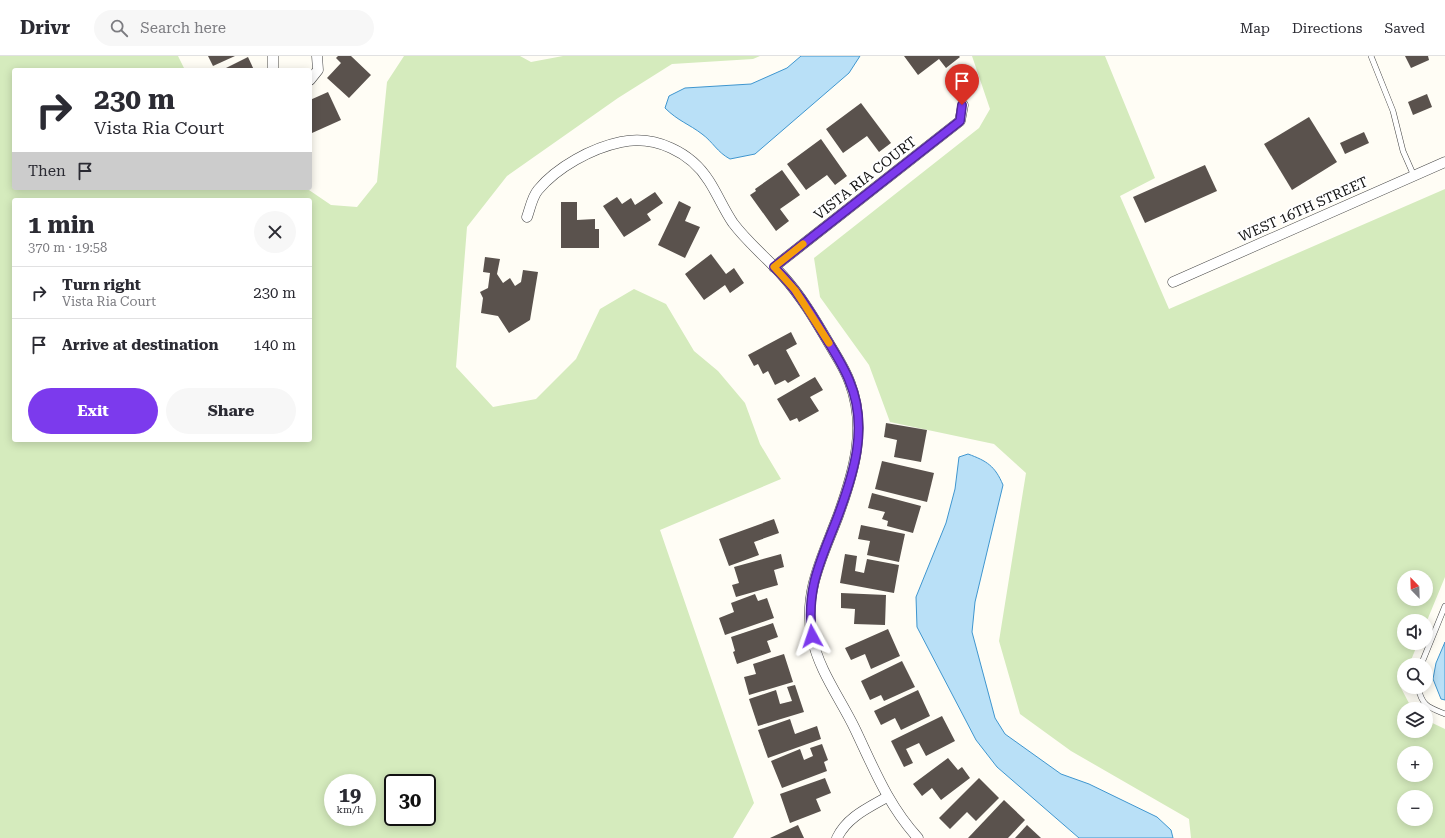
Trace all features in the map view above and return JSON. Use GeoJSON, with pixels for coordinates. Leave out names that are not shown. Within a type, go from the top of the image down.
{"type":"FeatureCollection","features":[{"type":"Feature","properties":{"kind":"street"},"geometry":{"type":"LineString","coordinates":[[273,56],[274,68]]}},
{"type":"Feature","properties":{"kind":"street"},"geometry":{"type":"LineString","coordinates":[[312,78],[318,70],[318,56]]}},
{"type":"Feature","properties":{"kind":"street","name":"VISTA RIA COURT"},"geometry":{"type":"LineString","coordinates":[[774,267],[960,121],[962,105]]}},
{"type":"Feature","properties":{"kind":"street"},"geometry":{"type":"LineString","coordinates":[[527,217],[536,192],[567,166],[611,144],[638,141],[659,143],[679,152],[700,168],[734,224],[795,290],[812,315],[839,361],[855,396],[859,417],[857,455],[838,516],[819,562],[813,582],[810,620],[817,657],[826,677],[855,729],[874,773],[887,797],[918,838]]}},
{"type":"Feature","properties":{"kind":"street","name":"WEST 16TH STREET"},"geometry":{"type":"LineString","coordinates":[[1173,282],[1445,162]]}},
{"type":"Feature","properties":{"kind":"street"},"geometry":{"type":"LineString","coordinates":[[837,838],[844,826],[853,817],[887,797]]}},
{"type":"Feature","properties":{"kind":"lane"},"geometry":{"type":"LineString","coordinates":[[1371,56],[1393,111],[1403,151],[1414,176]]}},
{"type":"Feature","properties":{"kind":"lane"},"geometry":{"type":"LineString","coordinates":[[1424,658],[1445,606]]}},
{"type":"Feature","properties":{"kind":"lane"},"geometry":{"type":"LineString","coordinates":[[1419,694],[1420,700],[1431,709],[1445,714]]}},
{"type":"Feature","properties":{"kind":"green space"},"geometry":{"type":"Polygon","coordinates":[[[0,56],[178,56],[184,68],[12,68],[12,190],[309,190],[331,205],[357,207],[377,182],[387,82],[404,56],[520,56],[531,62],[563,56],[760,56],[753,59],[672,64],[618,98],[507,176],[467,227],[456,367],[493,407],[536,399],[576,359],[600,309],[634,289],[666,304],[694,351],[718,371],[745,403],[760,444],[781,479],[660,530],[754,803],[733,838],[0,838],[0,56]]]}},
{"type":"Feature","properties":{"kind":"green space"},"geometry":{"type":"Polygon","coordinates":[[[972,56],[1105,56],[1155,178],[1120,196],[1169,309],[1445,189],[1445,577],[1430,614],[1397,614],[1397,650],[1415,650],[1412,658],[1397,658],[1397,694],[1404,694],[1408,702],[1397,702],[1397,738],[1433,738],[1433,723],[1445,729],[1445,838],[1191,838],[1189,819],[1071,751],[1020,714],[999,641],[1026,473],[994,444],[890,422],[869,365],[820,297],[814,258],[979,128],[990,109],[972,56]]]}},
{"type":"Feature","properties":{"kind":"water"},"geometry":{"type":"Polygon","coordinates":[[[801,56],[860,56],[849,73],[755,154],[730,159],[702,134],[674,116],[665,108],[669,96],[685,88],[751,84],[787,68],[801,56]]]}},
{"type":"Feature","properties":{"kind":"water"},"geometry":{"type":"Polygon","coordinates":[[[968,454],[990,465],[997,473],[1003,485],[975,602],[972,632],[995,718],[1005,734],[1061,774],[1089,784],[1157,817],[1171,830],[1173,838],[1079,838],[997,767],[976,740],[917,627],[916,597],[946,523],[955,489],[959,457],[968,454]]]}},
{"type":"Feature","properties":{"kind":"water"},"geometry":{"type":"Polygon","coordinates":[[[1445,642],[1445,700],[1441,699],[1433,679],[1436,663],[1445,642]]]}},
{"type":"Feature","properties":{"kind":"building"},"geometry":{"type":"Polygon","coordinates":[[[208,56],[235,56],[213,66],[208,56]]]}},
{"type":"Feature","properties":{"kind":"building"},"geometry":{"type":"Polygon","coordinates":[[[338,56],[351,56],[371,75],[349,98],[327,78],[341,63],[336,58],[338,56]]]}},
{"type":"Feature","properties":{"kind":"building"},"geometry":{"type":"Polygon","coordinates":[[[904,56],[960,57],[946,68],[939,59],[918,75],[904,56]]]}},
{"type":"Feature","properties":{"kind":"building"},"geometry":{"type":"Polygon","coordinates":[[[1405,56],[1428,56],[1429,60],[1411,68],[1405,56]]]}},
{"type":"Feature","properties":{"kind":"building"},"geometry":{"type":"Polygon","coordinates":[[[248,57],[253,68],[226,68],[248,57]]]}},
{"type":"Feature","properties":{"kind":"building"},"geometry":{"type":"Polygon","coordinates":[[[328,92],[341,120],[312,133],[312,99],[328,92]]]}},
{"type":"Feature","properties":{"kind":"building"},"geometry":{"type":"Polygon","coordinates":[[[1427,94],[1432,107],[1413,115],[1408,102],[1427,94]]]}},
{"type":"Feature","properties":{"kind":"building"},"geometry":{"type":"Polygon","coordinates":[[[861,103],[891,143],[879,152],[867,136],[843,153],[826,129],[861,103]]]}},
{"type":"Feature","properties":{"kind":"building"},"geometry":{"type":"Polygon","coordinates":[[[1309,117],[1337,162],[1292,190],[1264,144],[1309,117]]]}},
{"type":"Feature","properties":{"kind":"building"},"geometry":{"type":"Polygon","coordinates":[[[1364,132],[1369,143],[1345,154],[1340,143],[1364,132]]]}},
{"type":"Feature","properties":{"kind":"building"},"geometry":{"type":"Polygon","coordinates":[[[821,139],[847,176],[835,185],[827,175],[806,190],[787,164],[821,139]]]}},
{"type":"Feature","properties":{"kind":"building"},"geometry":{"type":"Polygon","coordinates":[[[1205,165],[1217,191],[1145,223],[1133,197],[1205,165]]]}},
{"type":"Feature","properties":{"kind":"building"},"geometry":{"type":"Polygon","coordinates":[[[782,170],[800,195],[780,209],[789,221],[776,231],[750,195],[756,191],[755,189],[782,170]]]}},
{"type":"Feature","properties":{"kind":"building"},"geometry":{"type":"Polygon","coordinates":[[[655,192],[663,203],[647,214],[651,220],[624,237],[603,206],[617,197],[622,204],[631,198],[635,205],[655,192]]]}},
{"type":"Feature","properties":{"kind":"building"},"geometry":{"type":"Polygon","coordinates":[[[679,201],[691,207],[685,221],[700,227],[685,258],[658,245],[679,201]]]}},
{"type":"Feature","properties":{"kind":"building"},"geometry":{"type":"Polygon","coordinates":[[[561,202],[577,202],[577,220],[595,219],[595,229],[599,229],[599,248],[561,248],[561,202]]]}},
{"type":"Feature","properties":{"kind":"building"},"geometry":{"type":"Polygon","coordinates":[[[711,254],[726,274],[734,268],[744,283],[730,293],[725,285],[704,300],[685,274],[711,254]]]}},
{"type":"Feature","properties":{"kind":"building"},"geometry":{"type":"Polygon","coordinates":[[[485,257],[500,259],[497,274],[503,283],[510,278],[515,286],[521,282],[523,270],[538,272],[530,320],[509,333],[498,316],[481,313],[483,298],[480,292],[488,288],[490,273],[483,272],[485,257]]]}},
{"type":"Feature","properties":{"kind":"building"},"geometry":{"type":"Polygon","coordinates":[[[791,332],[797,344],[786,350],[800,376],[788,383],[785,380],[775,385],[768,371],[763,374],[758,364],[754,366],[748,355],[791,332]]]}},
{"type":"Feature","properties":{"kind":"building"},"geometry":{"type":"Polygon","coordinates":[[[815,377],[823,390],[810,397],[819,411],[799,422],[797,418],[790,421],[777,399],[815,377]]]}},
{"type":"Feature","properties":{"kind":"building"},"geometry":{"type":"Polygon","coordinates":[[[886,423],[927,430],[921,462],[894,457],[897,440],[884,437],[886,423]]]}},
{"type":"Feature","properties":{"kind":"building"},"geometry":{"type":"Polygon","coordinates":[[[882,461],[934,473],[927,502],[875,489],[882,461]]]}},
{"type":"Feature","properties":{"kind":"building"},"geometry":{"type":"Polygon","coordinates":[[[872,493],[921,506],[913,533],[887,526],[888,521],[882,519],[885,512],[868,508],[872,493]]]}},
{"type":"Feature","properties":{"kind":"building"},"geometry":{"type":"Polygon","coordinates":[[[774,519],[779,533],[754,542],[759,555],[729,566],[719,539],[774,519]]]}},
{"type":"Feature","properties":{"kind":"building"},"geometry":{"type":"Polygon","coordinates":[[[861,525],[905,534],[899,562],[867,555],[870,541],[858,539],[861,525]]]}},
{"type":"Feature","properties":{"kind":"building"},"geometry":{"type":"Polygon","coordinates":[[[781,554],[784,567],[774,570],[778,585],[736,597],[732,585],[739,583],[734,567],[781,554]]]}},
{"type":"Feature","properties":{"kind":"building"},"geometry":{"type":"Polygon","coordinates":[[[845,554],[857,556],[855,571],[864,573],[867,559],[899,565],[894,593],[840,583],[845,554]]]}},
{"type":"Feature","properties":{"kind":"building"},"geometry":{"type":"Polygon","coordinates":[[[841,593],[886,595],[885,625],[854,624],[855,609],[841,608],[841,593]]]}},
{"type":"Feature","properties":{"kind":"building"},"geometry":{"type":"Polygon","coordinates":[[[755,594],[758,601],[767,598],[774,618],[725,635],[719,618],[734,612],[731,603],[755,594]]]}},
{"type":"Feature","properties":{"kind":"building"},"geometry":{"type":"Polygon","coordinates":[[[773,623],[778,637],[767,641],[771,652],[737,664],[733,652],[735,651],[731,637],[773,623]]]}},
{"type":"Feature","properties":{"kind":"building"},"geometry":{"type":"Polygon","coordinates":[[[888,629],[900,656],[871,669],[865,654],[851,660],[845,648],[888,629]]]}},
{"type":"Feature","properties":{"kind":"building"},"geometry":{"type":"Polygon","coordinates":[[[784,654],[793,682],[749,695],[744,677],[756,674],[753,664],[784,654]]]}},
{"type":"Feature","properties":{"kind":"building"},"geometry":{"type":"Polygon","coordinates":[[[902,661],[915,687],[884,701],[881,695],[870,700],[861,681],[902,661]]]}},
{"type":"Feature","properties":{"kind":"building"},"geometry":{"type":"Polygon","coordinates":[[[795,685],[804,712],[758,726],[749,699],[776,690],[780,704],[792,701],[787,687],[795,685]]]}},
{"type":"Feature","properties":{"kind":"building"},"geometry":{"type":"Polygon","coordinates":[[[918,690],[930,716],[901,730],[895,718],[881,725],[874,711],[918,690]]]}},
{"type":"Feature","properties":{"kind":"building"},"geometry":{"type":"Polygon","coordinates":[[[942,716],[955,741],[926,756],[919,743],[906,749],[913,763],[904,767],[891,741],[942,716]]]}},
{"type":"Feature","properties":{"kind":"building"},"geometry":{"type":"Polygon","coordinates":[[[790,719],[795,734],[817,726],[821,739],[768,758],[758,730],[790,719]]]}},
{"type":"Feature","properties":{"kind":"building"},"geometry":{"type":"Polygon","coordinates":[[[822,744],[828,760],[824,762],[827,771],[782,788],[771,761],[800,749],[804,760],[813,756],[810,748],[822,744]]]}},
{"type":"Feature","properties":{"kind":"building"},"geometry":{"type":"Polygon","coordinates":[[[948,758],[958,770],[962,767],[970,778],[941,800],[932,788],[922,796],[913,784],[948,758]]]}},
{"type":"Feature","properties":{"kind":"building"},"geometry":{"type":"Polygon","coordinates":[[[825,778],[831,793],[816,799],[821,811],[790,823],[780,794],[825,778]]]}},
{"type":"Feature","properties":{"kind":"building"},"geometry":{"type":"Polygon","coordinates":[[[979,778],[999,798],[976,821],[967,812],[950,829],[939,818],[979,778]]]}},
{"type":"Feature","properties":{"kind":"building"},"geometry":{"type":"Polygon","coordinates":[[[1004,800],[1025,820],[1008,838],[968,838],[1004,800]]]}},
{"type":"Feature","properties":{"kind":"building"},"geometry":{"type":"Polygon","coordinates":[[[798,825],[804,838],[770,838],[798,825]]]}},
{"type":"Feature","properties":{"kind":"building"},"geometry":{"type":"Polygon","coordinates":[[[1027,825],[1041,838],[1015,838],[1027,825]]]}},
{"type":"Feature","properties":{"kind":"slow traffic"},"geometry":{"type":"LineString","coordinates":[[803,244],[774,267],[795,290],[829,343]]}},
{"type":"Feature","properties":{"kind":"route"},"geometry":{"type":"LineString","coordinates":[[812,636],[810,598],[813,582],[819,562],[838,516],[850,481],[857,455],[859,417],[855,396],[839,361],[812,315],[795,290],[774,267],[960,121],[962,105]]}}]}
